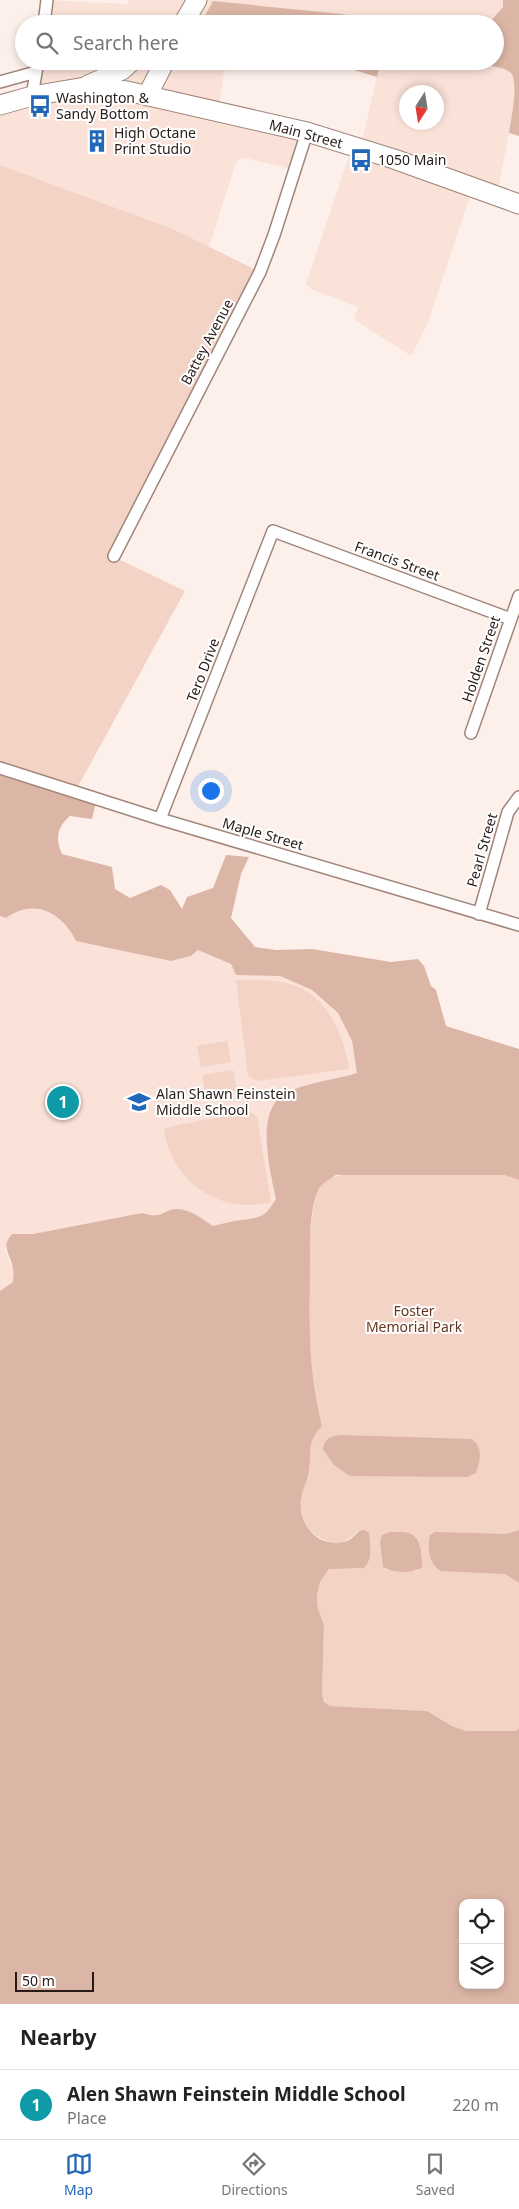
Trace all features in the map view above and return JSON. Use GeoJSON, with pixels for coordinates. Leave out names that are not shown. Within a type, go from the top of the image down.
{"type":"FeatureCollection","features":[{"type":"Feature","properties":{"kind":"main road"},"geometry":{"type":"LineString","coordinates":[[187,15],[197,0]]}},
{"type":"Feature","properties":{"kind":"main road"},"geometry":{"type":"LineString","coordinates":[[0,105],[32,96],[85,87],[122,70]]}},
{"type":"Feature","properties":{"kind":"main road"},"geometry":{"type":"LineString","coordinates":[[146,96],[160,70]]}},
{"type":"Feature","properties":{"kind":"main road","name":"Main Street"},"geometry":{"type":"LineString","coordinates":[[85,87],[127,91],[307,132],[394,159],[519,204]]}},
{"type":"Feature","properties":{"kind":"street"},"geometry":{"type":"LineString","coordinates":[[45,15],[47,0]]}},
{"type":"Feature","properties":{"kind":"street"},"geometry":{"type":"LineString","coordinates":[[0,82],[28,70]]}},
{"type":"Feature","properties":{"kind":"street"},"geometry":{"type":"LineString","coordinates":[[32,96],[36,70]]}},
{"type":"Feature","properties":{"kind":"street","name":"Battey Avenue"},"geometry":{"type":"LineString","coordinates":[[114,556],[260,272],[307,132]]}},
{"type":"Feature","properties":{"kind":"street","name":"Francis Street"},"geometry":{"type":"LineString","coordinates":[[273,531],[511,619]]}},
{"type":"Feature","properties":{"kind":"street","name":"Tero Drive"},"geometry":{"type":"LineString","coordinates":[[160,819],[273,531]]}},
{"type":"Feature","properties":{"kind":"street","name":"Holden Street"},"geometry":{"type":"LineString","coordinates":[[471,733],[519,596]]}},
{"type":"Feature","properties":{"kind":"street","name":"Maple Street"},"geometry":{"type":"LineString","coordinates":[[0,768],[160,819],[519,925]]}},
{"type":"Feature","properties":{"kind":"street","name":"Pearl Street"},"geometry":{"type":"LineString","coordinates":[[479,914],[508,812],[519,797]]}},
{"type":"Feature","properties":{"kind":"shaded area"},"geometry":{"type":"Polygon","coordinates":[[[48,0],[128,4],[129,0],[503,0],[504,3],[496,15],[347,15],[213,1],[205,15],[46,15],[48,0]]]}},
{"type":"Feature","properties":{"kind":"shaded area"},"geometry":{"type":"Polygon","coordinates":[[[503,0],[519,0],[519,136],[509,133],[513,111],[514,84],[511,73],[504,70],[504,15],[496,15],[503,7],[503,0]]]}},
{"type":"Feature","properties":{"kind":"shaded area"},"geometry":{"type":"Polygon","coordinates":[[[213,1],[347,15],[205,15],[213,1]]]}},
{"type":"Feature","properties":{"kind":"shaded area"},"geometry":{"type":"Polygon","coordinates":[[[504,69],[513,74],[516,82],[516,97],[497,195],[473,187],[428,323],[411,356],[355,320],[354,316],[358,309],[357,307],[311,289],[306,284],[352,147],[308,134],[290,169],[246,158],[237,160],[209,247],[173,229],[0,165],[0,104],[31,94],[36,70],[225,70],[218,112],[361,146],[378,70],[504,69]]]}},
{"type":"Feature","properties":{"kind":"shaded area"},"geometry":{"type":"Polygon","coordinates":[[[354,70],[378,70],[377,77],[354,70]]]}},
{"type":"Feature","properties":{"kind":"shaded area"},"geometry":{"type":"Polygon","coordinates":[[[0,767],[97,797],[92,819],[70,816],[62,824],[58,843],[62,854],[112,867],[115,889],[130,898],[161,885],[170,890],[182,909],[187,897],[213,888],[226,855],[249,857],[241,874],[231,918],[255,947],[276,950],[312,949],[391,962],[418,959],[424,966],[431,986],[436,990],[446,1026],[519,1049],[519,1180],[504,1175],[336,1175],[325,1182],[318,1190],[314,1201],[310,1229],[310,1326],[314,1386],[322,1426],[312,1442],[308,1478],[302,1494],[301,1507],[307,1527],[316,1537],[322,1540],[343,1542],[351,1539],[361,1531],[364,1530],[369,1533],[370,1556],[364,1568],[329,1569],[320,1582],[317,1595],[318,1609],[324,1625],[322,1695],[324,1702],[330,1706],[427,1711],[452,1726],[466,1731],[516,1731],[519,1728],[519,2004],[0,2004],[0,1291],[13,1282],[12,1264],[7,1251],[7,1243],[12,1234],[33,1234],[142,1213],[159,1215],[172,1209],[182,1209],[213,1226],[262,1216],[276,1199],[268,1157],[267,1126],[270,1113],[276,1101],[286,1093],[303,1086],[357,1073],[352,1041],[338,1013],[312,990],[280,976],[236,975],[231,964],[198,950],[191,956],[171,961],[76,941],[64,923],[47,911],[27,909],[6,918],[0,916],[0,767]]]}},
{"type":"Feature","properties":{"kind":"shaded area","name":"Alan Shawn Feinstein Middle School"},"geometry":{"type":"Polygon","coordinates":[[[30,908],[47,911],[60,917],[71,929],[77,941],[171,961],[191,956],[198,950],[231,964],[236,975],[280,976],[312,990],[338,1013],[352,1041],[357,1073],[318,1082],[267,1124],[268,1155],[276,1199],[267,1213],[256,1220],[241,1220],[213,1226],[189,1212],[175,1209],[161,1215],[152,1216],[142,1213],[33,1234],[12,1234],[5,1250],[13,1268],[13,1282],[0,1291],[0,916],[6,918],[19,910],[30,908]]]}},
{"type":"Feature","properties":{"kind":"shaded area"},"geometry":{"type":"Polygon","coordinates":[[[341,1435],[471,1439],[478,1446],[480,1454],[479,1464],[476,1473],[467,1477],[350,1476],[334,1465],[323,1449],[325,1442],[329,1438],[341,1435]]]}},
{"type":"Feature","properties":{"kind":"shaded area"},"geometry":{"type":"Polygon","coordinates":[[[519,1530],[519,1583],[505,1574],[441,1571],[431,1560],[430,1535],[435,1532],[506,1534],[519,1530]]]}},
{"type":"Feature","properties":{"kind":"shaded area"},"geometry":{"type":"Polygon","coordinates":[[[390,1532],[407,1532],[417,1539],[421,1551],[422,1567],[413,1571],[402,1572],[392,1571],[383,1567],[380,1542],[382,1535],[390,1532]]]}},
{"type":"Feature","properties":{"kind":"green space"},"geometry":{"type":"Polygon","coordinates":[[[0,165],[173,229],[260,272],[114,557],[185,591],[75,792],[0,768],[0,165]]]}},
{"type":"Feature","properties":{"kind":"green space"},"geometry":{"type":"Polygon","coordinates":[[[236,980],[284,982],[303,989],[314,997],[324,1006],[338,1030],[347,1056],[349,1069],[257,1081],[248,1076],[236,980]]]}},
{"type":"Feature","properties":{"kind":"green space"},"geometry":{"type":"Polygon","coordinates":[[[227,1041],[231,1062],[201,1067],[197,1046],[227,1041]]]}},
{"type":"Feature","properties":{"kind":"green space"},"geometry":{"type":"Polygon","coordinates":[[[233,1070],[237,1091],[206,1096],[202,1075],[233,1070]]]}},
{"type":"Feature","properties":{"kind":"green space"},"geometry":{"type":"Polygon","coordinates":[[[249,1111],[257,1117],[271,1202],[252,1205],[233,1204],[200,1190],[187,1178],[176,1163],[168,1147],[164,1128],[249,1111]]]}},
{"type":"Feature","properties":{"kind":"green space","name":"Foster Memorial Park"},"geometry":{"type":"Polygon","coordinates":[[[349,1174],[504,1175],[519,1180],[519,1530],[506,1534],[490,1572],[505,1574],[519,1583],[519,1728],[516,1731],[466,1731],[452,1726],[427,1711],[330,1706],[324,1702],[322,1695],[324,1625],[318,1609],[317,1595],[320,1582],[329,1569],[337,1567],[357,1569],[358,1530],[344,1541],[332,1542],[324,1540],[307,1526],[302,1512],[301,1497],[309,1475],[311,1443],[322,1425],[315,1400],[312,1374],[308,1282],[309,1248],[317,1196],[324,1182],[331,1178],[349,1174]],[[416,1536],[383,1567],[387,1570],[417,1571],[422,1562],[416,1536]]]}},
{"type":"Feature","properties":{"kind":"place","name":"Washington & Sandy Bottom"},"geometry":{"type":"Point","coordinates":[40,106]}},
{"type":"Feature","properties":{"kind":"place","name":"High Octane Print Studio"},"geometry":{"type":"Point","coordinates":[97,141]}},
{"type":"Feature","properties":{"kind":"place","name":"1050 Main"},"geometry":{"type":"Point","coordinates":[361,160]}},
{"type":"Feature","properties":{"kind":"place","name":"Alen Shawn Feinstein Middle School"},"geometry":{"type":"Point","coordinates":[63,1102]}},
{"type":"Feature","properties":{"kind":"place","name":"Alan Shawn Feinstein Middle School"},"geometry":{"type":"Point","coordinates":[139,1102]}}]}
